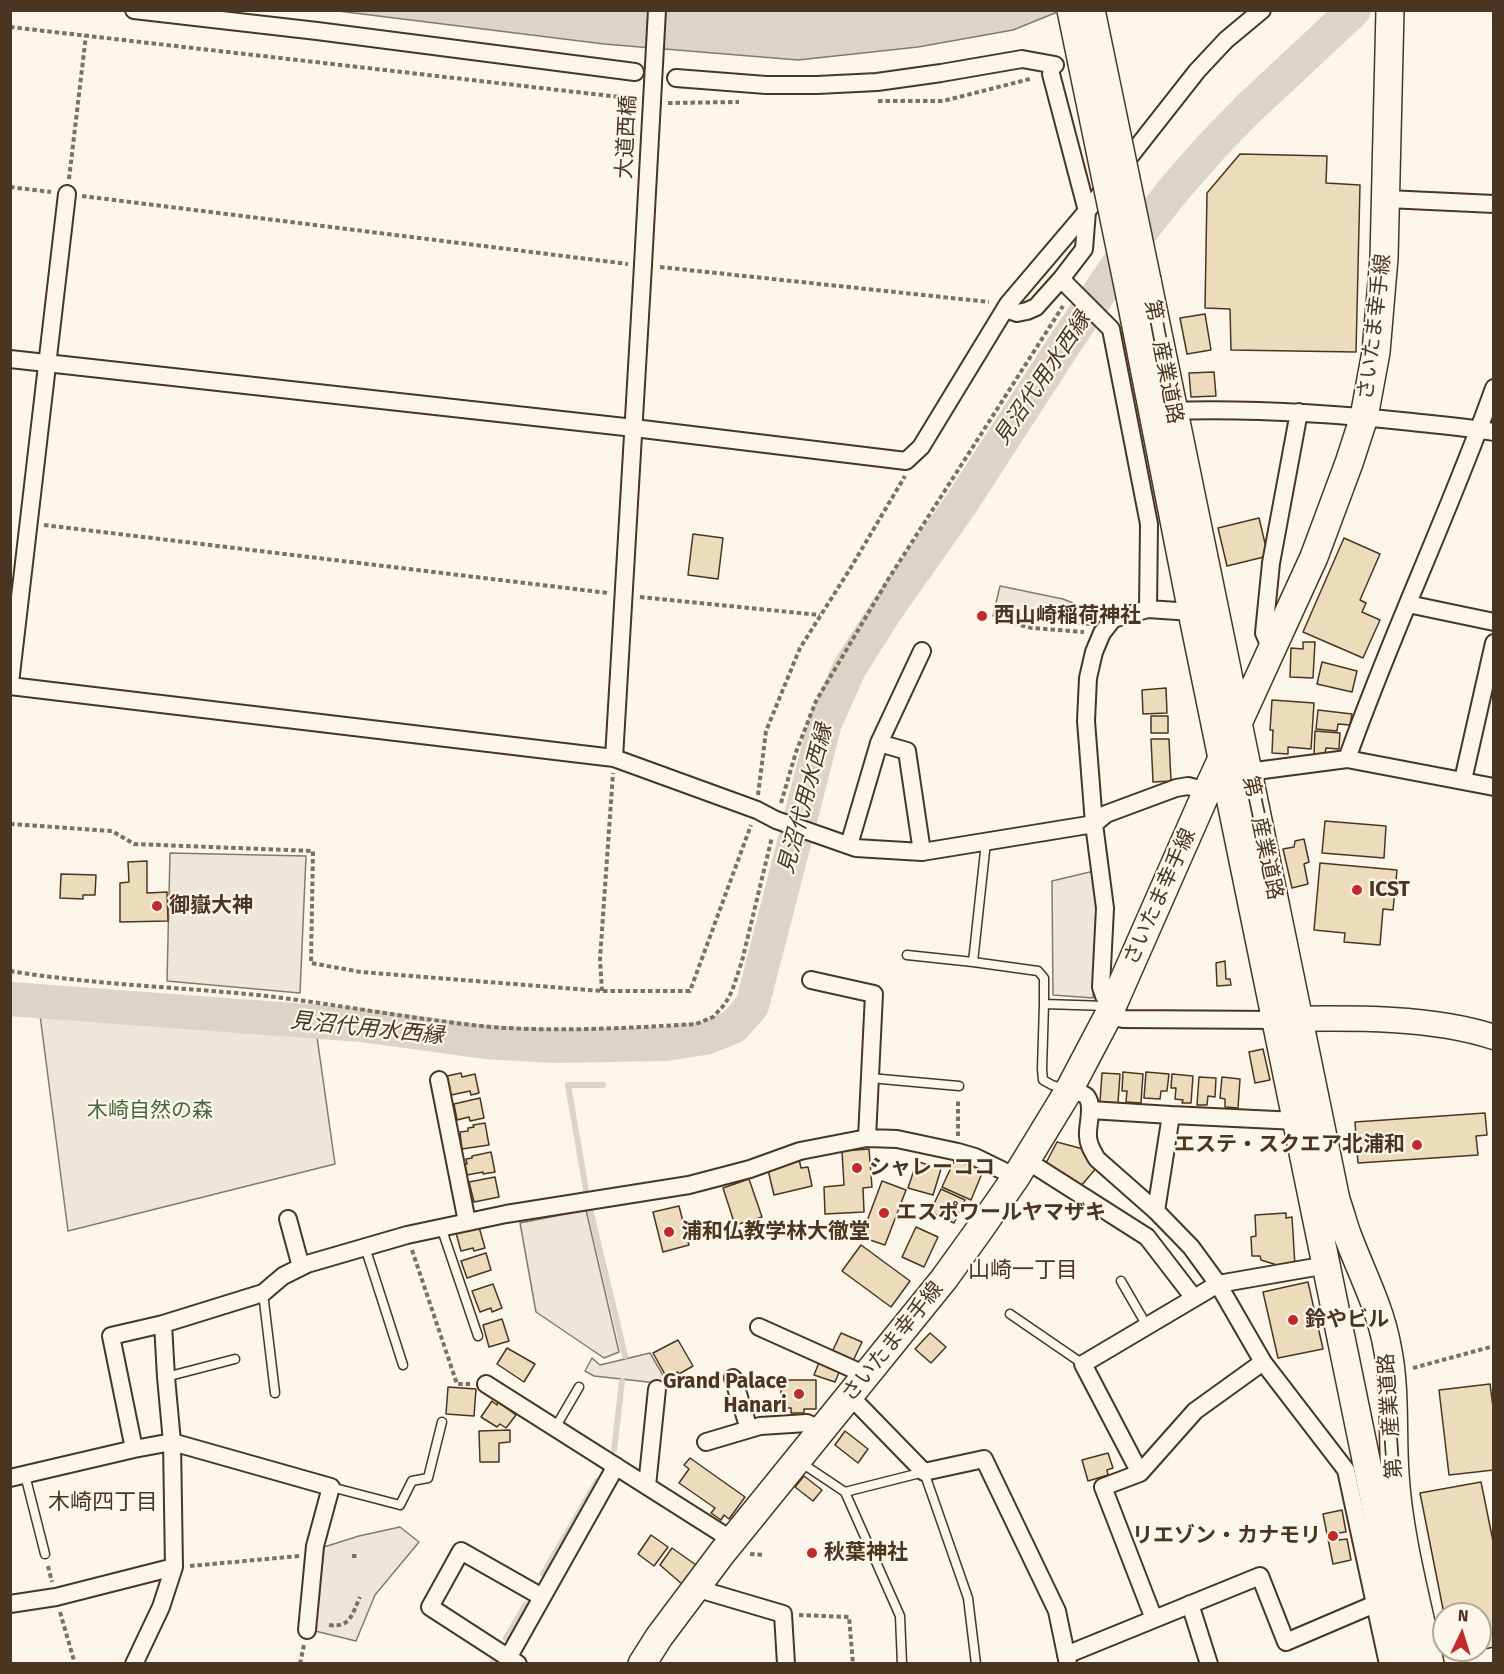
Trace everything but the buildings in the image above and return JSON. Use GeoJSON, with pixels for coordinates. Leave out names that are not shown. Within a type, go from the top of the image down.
{"type":"FeatureCollection","features":[{"type":"Feature","properties":{"kind":"main road","name":"第二産業道路"},"geometry":{"type":"LineString","coordinates":[[1071,10],[1138,288]]}},
{"type":"Feature","properties":{"kind":"main road","name":"第二産業道路"},"geometry":{"type":"LineString","coordinates":[[1091,10],[1138,288],[1151,412],[1223,757],[1287,1019],[1336,1200],[1347,1235],[1379,1316],[1387,1346],[1391,1374],[1398,1504],[1430,1664]]}},
{"type":"Feature","properties":{"kind":"main road","name":"さいたま幸手線"},"geometry":{"type":"LineString","coordinates":[[642,1664],[659,1637],[732,1540],[944,1279],[1021,1168],[1069,1090],[1110,1011],[1314,557],[1364,417],[1376,352],[1384,258],[1394,12]]}},
{"type":"Feature","properties":{"kind":"main road","name":"第二産業道路"},"geometry":{"type":"LineString","coordinates":[[1151,412],[1238,723],[1248,772],[1287,1019],[1297,1121],[1408,1664]]}},
{"type":"Feature","properties":{"kind":"street"},"geometry":{"type":"LineString","coordinates":[[134,10],[635,72]]}},
{"type":"Feature","properties":{"kind":"street","name":"大道西橋"},"geometry":{"type":"LineString","coordinates":[[614,758],[634,428],[650,266],[657,10]]}},
{"type":"Feature","properties":{"kind":"street"},"geometry":{"type":"LineString","coordinates":[[10,359],[634,428],[906,461],[921,447],[1006,306],[1086,211],[1197,71],[1226,40],[1262,10]]}},
{"type":"Feature","properties":{"kind":"street"},"geometry":{"type":"LineString","coordinates":[[676,78],[766,85],[877,82],[1022,59],[1053,70],[1086,211],[1084,249],[1071,288],[1031,309],[1017,313],[1006,306]]}},
{"type":"Feature","properties":{"kind":"street"},"geometry":{"type":"LineString","coordinates":[[67,194],[10,685],[614,758],[856,849],[922,852],[986,842],[1094,824],[1106,814],[1176,788],[1188,786],[1207,791]]}},
{"type":"Feature","properties":{"kind":"street"},"geometry":{"type":"LineString","coordinates":[[1387,199],[1494,204]]}},
{"type":"Feature","properties":{"kind":"street"},"geometry":{"type":"LineString","coordinates":[[1071,288],[1111,329],[1151,412],[1148,609]]}},
{"type":"Feature","properties":{"kind":"street"},"geometry":{"type":"LineString","coordinates":[[1347,759],[1363,712],[1408,604],[1486,430],[1494,388]]}},
{"type":"Feature","properties":{"kind":"street"},"geometry":{"type":"LineString","coordinates":[[1151,412],[1206,410],[1299,412],[1486,430]]}},
{"type":"Feature","properties":{"kind":"street"},"geometry":{"type":"LineString","coordinates":[[1272,649],[1264,633],[1271,562],[1299,412]]}},
{"type":"Feature","properties":{"kind":"street"},"geometry":{"type":"LineString","coordinates":[[1408,604],[1494,622]]}},
{"type":"Feature","properties":{"kind":"street"},"geometry":{"type":"LineString","coordinates":[[1192,612],[1148,609],[1113,619],[1102,633],[1094,652],[1088,678],[1086,721],[1094,824],[1105,908],[1101,987],[1110,1011],[1123,1019],[1348,1019],[1424,1023],[1451,1026],[1494,1037]]}},
{"type":"Feature","properties":{"kind":"street"},"geometry":{"type":"LineString","coordinates":[[1463,780],[1488,692],[1494,643]]}},
{"type":"Feature","properties":{"kind":"street"},"geometry":{"type":"LineString","coordinates":[[849,845],[879,743],[922,651]]}},
{"type":"Feature","properties":{"kind":"street"},"geometry":{"type":"LineString","coordinates":[[879,743],[907,751],[922,852]]}},
{"type":"Feature","properties":{"kind":"street"},"geometry":{"type":"LineString","coordinates":[[1248,772],[1347,759],[1494,786]]}},
{"type":"Feature","properties":{"kind":"street"},"geometry":{"type":"LineString","coordinates":[[811,980],[874,994],[867,1138]]}},
{"type":"Feature","properties":{"kind":"street"},"geometry":{"type":"LineString","coordinates":[[439,1080],[467,1222]]}},
{"type":"Feature","properties":{"kind":"street"},"geometry":{"type":"LineString","coordinates":[[1069,1090],[1085,1095],[1088,1099],[1090,1110],[1088,1138],[1090,1148],[1097,1159],[1156,1211],[1191,1247],[1218,1284],[1263,1362],[1346,1470],[1388,1664]]}},
{"type":"Feature","properties":{"kind":"street"},"geometry":{"type":"LineString","coordinates":[[1090,1110],[1297,1121]]}},
{"type":"Feature","properties":{"kind":"street"},"geometry":{"type":"LineString","coordinates":[[1156,1211],[1171,1115]]}},
{"type":"Feature","properties":{"kind":"street"},"geometry":{"type":"LineString","coordinates":[[135,1449],[111,1336],[163,1324],[263,1293],[283,1276],[300,1267],[441,1227],[689,1185],[750,1169],[800,1151],[867,1138],[897,1139],[1021,1168],[1147,1237],[1194,1298]]}},
{"type":"Feature","properties":{"kind":"street"},"geometry":{"type":"LineString","coordinates":[[288,1219],[300,1267]]}},
{"type":"Feature","properties":{"kind":"street"},"geometry":{"type":"LineString","coordinates":[[1140,1473],[1083,1364],[1218,1284],[1327,1265]]}},
{"type":"Feature","properties":{"kind":"street"},"geometry":{"type":"LineString","coordinates":[[134,1664],[161,1607],[174,1567],[172,1442],[163,1324]]}},
{"type":"Feature","properties":{"kind":"street"},"geometry":{"type":"LineString","coordinates":[[759,1327],[866,1375]]}},
{"type":"Feature","properties":{"kind":"street"},"geometry":{"type":"LineString","coordinates":[[1154,1619],[1103,1487],[1140,1473],[1195,1410],[1263,1362]]}},
{"type":"Feature","properties":{"kind":"street"},"geometry":{"type":"LineString","coordinates":[[733,1378],[749,1429]]}},
{"type":"Feature","properties":{"kind":"street"},"geometry":{"type":"LineString","coordinates":[[486,1384],[732,1540]]}},
{"type":"Feature","properties":{"kind":"street"},"geometry":{"type":"LineString","coordinates":[[647,1486],[657,1389]]}},
{"type":"Feature","properties":{"kind":"street"},"geometry":{"type":"LineString","coordinates":[[850,1396],[924,1472],[984,1459],[1057,1611],[1067,1659],[1154,1619],[1260,1576],[1286,1642],[1375,1604]]}},
{"type":"Feature","properties":{"kind":"street"},"geometry":{"type":"LineString","coordinates":[[706,1442],[760,1426],[807,1423],[822,1430]]}},
{"type":"Feature","properties":{"kind":"street"},"geometry":{"type":"LineString","coordinates":[[18,1476],[172,1442],[331,1487],[315,1546],[307,1630]]}},
{"type":"Feature","properties":{"kind":"street"},"geometry":{"type":"LineString","coordinates":[[542,1597],[461,1551],[430,1607],[513,1661],[542,1597],[616,1466]]}},
{"type":"Feature","properties":{"kind":"street"},"geometry":{"type":"LineString","coordinates":[[10,1604],[56,1598],[174,1567]]}},
{"type":"Feature","properties":{"kind":"street"},"geometry":{"type":"LineString","coordinates":[[695,1588],[783,1614],[786,1664]]}},
{"type":"Feature","properties":{"kind":"street"},"geometry":{"type":"LineString","coordinates":[[1190,1604],[1209,1664]]}},
{"type":"Feature","properties":{"kind":"lane"},"geometry":{"type":"LineString","coordinates":[[974,962],[986,842]]}},
{"type":"Feature","properties":{"kind":"lane"},"geometry":{"type":"LineString","coordinates":[[907,955],[1038,971],[1044,978],[1043,1080],[1069,1090]]}},
{"type":"Feature","properties":{"kind":"lane"},"geometry":{"type":"LineString","coordinates":[[1044,1004],[1110,1011]]}},
{"type":"Feature","properties":{"kind":"lane"},"geometry":{"type":"LineString","coordinates":[[870,1078],[959,1086]]}},
{"type":"Feature","properties":{"kind":"lane"},"geometry":{"type":"LineString","coordinates":[[441,1227],[478,1336]]}},
{"type":"Feature","properties":{"kind":"lane"},"geometry":{"type":"LineString","coordinates":[[365,1247],[403,1365]]}},
{"type":"Feature","properties":{"kind":"lane"},"geometry":{"type":"LineString","coordinates":[[1121,1281],[1147,1326]]}},
{"type":"Feature","properties":{"kind":"lane"},"geometry":{"type":"LineString","coordinates":[[263,1293],[275,1394]]}},
{"type":"Feature","properties":{"kind":"lane"},"geometry":{"type":"LineString","coordinates":[[1010,1314],[1083,1364]]}},
{"type":"Feature","properties":{"kind":"lane"},"geometry":{"type":"LineString","coordinates":[[166,1377],[235,1359]]}},
{"type":"Feature","properties":{"kind":"lane"},"geometry":{"type":"LineString","coordinates":[[555,1428],[579,1387]]}},
{"type":"Feature","properties":{"kind":"lane"},"geometry":{"type":"LineString","coordinates":[[331,1487],[400,1505],[412,1481],[428,1478],[442,1422]]}},
{"type":"Feature","properties":{"kind":"lane"},"geometry":{"type":"LineString","coordinates":[[797,1461],[845,1492],[900,1616],[902,1664]]}},
{"type":"Feature","properties":{"kind":"lane"},"geometry":{"type":"LineString","coordinates":[[845,1492],[924,1472],[968,1598],[976,1664]]}},
{"type":"Feature","properties":{"kind":"lane"},"geometry":{"type":"LineString","coordinates":[[18,1476],[45,1554]]}},
{"type":"Feature","properties":{"kind":"path"},"geometry":{"type":"LineString","coordinates":[[10,27],[644,100]]}},
{"type":"Feature","properties":{"kind":"path"},"geometry":{"type":"LineString","coordinates":[[67,194],[86,36]]}},
{"type":"Feature","properties":{"kind":"path"},"geometry":{"type":"LineString","coordinates":[[10,188],[650,266],[1006,306]]}},
{"type":"Feature","properties":{"kind":"path"},"geometry":{"type":"LineString","coordinates":[[10,971],[114,984],[201,989],[293,999],[492,1027],[561,1029],[696,1024],[713,1017],[725,1004],[732,991],[742,961],[780,822],[796,752],[816,701],[889,578],[1071,288]]}},
{"type":"Feature","properties":{"kind":"path"},"geometry":{"type":"LineString","coordinates":[[10,824],[112,831],[134,844],[313,851],[311,963],[361,972],[602,991],[690,991],[757,810],[766,731],[800,648],[907,473],[906,461]]}},
{"type":"Feature","properties":{"kind":"path"},"geometry":{"type":"LineString","coordinates":[[30,524],[623,595],[821,615]]}},
{"type":"Feature","properties":{"kind":"path"},"geometry":{"type":"LineString","coordinates":[[999,620],[1032,628],[1102,633]]}},
{"type":"Feature","properties":{"kind":"path"},"geometry":{"type":"LineString","coordinates":[[602,991],[600,959],[614,758]]}},
{"type":"Feature","properties":{"kind":"path"},"geometry":{"type":"LineString","coordinates":[[958,1152],[959,1086]]}},
{"type":"Feature","properties":{"kind":"path"},"geometry":{"type":"LineString","coordinates":[[410,1242],[457,1384],[486,1384]]}},
{"type":"Feature","properties":{"kind":"path"},"geometry":{"type":"LineString","coordinates":[[1391,1374],[1494,1346]]}},
{"type":"Feature","properties":{"kind":"path"},"geometry":{"type":"LineString","coordinates":[[174,1567],[314,1554]]}},
{"type":"Feature","properties":{"kind":"path"},"geometry":{"type":"LineString","coordinates":[[352,1556],[359,1556]]}},
{"type":"Feature","properties":{"kind":"path"},"geometry":{"type":"LineString","coordinates":[[329,1625],[339,1626],[348,1622],[360,1597]]}},
{"type":"Feature","properties":{"kind":"path"},"geometry":{"type":"LineString","coordinates":[[783,1614],[849,1617],[853,1664]]}},
{"type":"Feature","properties":{"kind":"green space"},"geometry":{"type":"Polygon","coordinates":[[[1000,586],[1063,599],[1106,616],[1098,626],[993,616],[1000,586]]]}},
{"type":"Feature","properties":{"kind":"green space"},"geometry":{"type":"Polygon","coordinates":[[[170,853],[306,856],[300,993],[167,981],[170,853]]]}},
{"type":"Feature","properties":{"kind":"green space"},"geometry":{"type":"Polygon","coordinates":[[[1094,871],[1100,908],[1093,998],[1053,995],[1052,881],[1094,871]]]}},
{"type":"Feature","properties":{"kind":"green space","name":"木崎自然の森"},"geometry":{"type":"Polygon","coordinates":[[[10,1005],[187,1017],[316,1030],[335,1164],[68,1231],[40,1015],[11,1013],[10,1005]]]}},
{"type":"Feature","properties":{"kind":"green space"},"geometry":{"type":"Polygon","coordinates":[[[586,1210],[619,1352],[604,1358],[536,1312],[520,1223],[586,1210]]]}},
{"type":"Feature","properties":{"kind":"green space"},"geometry":{"type":"Polygon","coordinates":[[[650,1353],[671,1389],[656,1387],[657,1383],[594,1376],[585,1371],[592,1358],[600,1365],[650,1353]]]}},
{"type":"Feature","properties":{"kind":"green space"},"geometry":{"type":"Polygon","coordinates":[[[400,1527],[419,1542],[375,1595],[356,1641],[315,1631],[324,1547],[400,1527]]]}},
{"type":"Feature","properties":{"kind":"shaded area"},"geometry":{"type":"Polygon","coordinates":[[[338,11],[1060,11],[1013,30],[918,47],[798,60],[604,44],[338,11]]]}},
{"type":"Feature","properties":{"kind":"waterway","name":"見沼代用水西縁"},"geometry":{"type":"LineString","coordinates":[[10,999],[361,1025],[485,1042],[554,1046],[665,1044],[705,1038],[733,1027],[752,1006],[825,723],[849,669],[1138,235],[1212,146],[1354,10]]}},
{"type":"Feature","properties":{"kind":"waterway"},"geometry":{"type":"LineString","coordinates":[[587,1196],[568,1085],[603,1085]]}},
{"type":"Feature","properties":{"kind":"waterway"},"geometry":{"type":"LineString","coordinates":[[590,1209],[625,1356]]}},
{"type":"Feature","properties":{"kind":"waterway"},"geometry":{"type":"LineString","coordinates":[[614,1450],[622,1381]]}},
{"type":"Feature","properties":{"kind":"waterway"},"geometry":{"type":"LineString","coordinates":[[543,1574],[597,1481]]}},
{"type":"Feature","properties":{"kind":"waterway"},"geometry":{"type":"LineString","coordinates":[[506,1638],[526,1604]]}},
{"type":"Feature","properties":{"kind":"waterway"},"geometry":{"type":"LineString","coordinates":[[491,1664],[494,1659]]}},
{"type":"Feature","properties":{"kind":"place","name":"西山崎稲荷神社"},"geometry":{"type":"Point","coordinates":[982,616]}},
{"type":"Feature","properties":{"kind":"place","name":"ICST"},"geometry":{"type":"Point","coordinates":[1357,890]}},
{"type":"Feature","properties":{"kind":"place","name":"御嶽大神"},"geometry":{"type":"Point","coordinates":[157,906]}},
{"type":"Feature","properties":{"kind":"place","name":"エステ・スクエア北浦和"},"geometry":{"type":"Point","coordinates":[1417,1145]}},
{"type":"Feature","properties":{"kind":"place","name":"シャレーココ"},"geometry":{"type":"Point","coordinates":[857,1168]}},
{"type":"Feature","properties":{"kind":"place","name":"エスポワールヤマザキ"},"geometry":{"type":"Point","coordinates":[884,1213]}},
{"type":"Feature","properties":{"kind":"place","name":"浦和仏教学林大徹堂"},"geometry":{"type":"Point","coordinates":[669,1232]}},
{"type":"Feature","properties":{"kind":"place","name":"鈴やビル"},"geometry":{"type":"Point","coordinates":[1293,1320]}},
{"type":"Feature","properties":{"kind":"place","name":"Grand Palace Hanari"},"geometry":{"type":"Point","coordinates":[799,1394]}},
{"type":"Feature","properties":{"kind":"place","name":"リエゾン・カナモリ"},"geometry":{"type":"Point","coordinates":[1333,1536]}},
{"type":"Feature","properties":{"kind":"place","name":"秋葉神社"},"geometry":{"type":"Point","coordinates":[812,1553]}},
{"type":"Feature","properties":{"kind":"district","name":"山崎一丁目"},"geometry":{"type":"Point","coordinates":[1023,1271]}},
{"type":"Feature","properties":{"kind":"district","name":"木崎四丁目"},"geometry":{"type":"Point","coordinates":[103,1503]}}]}
